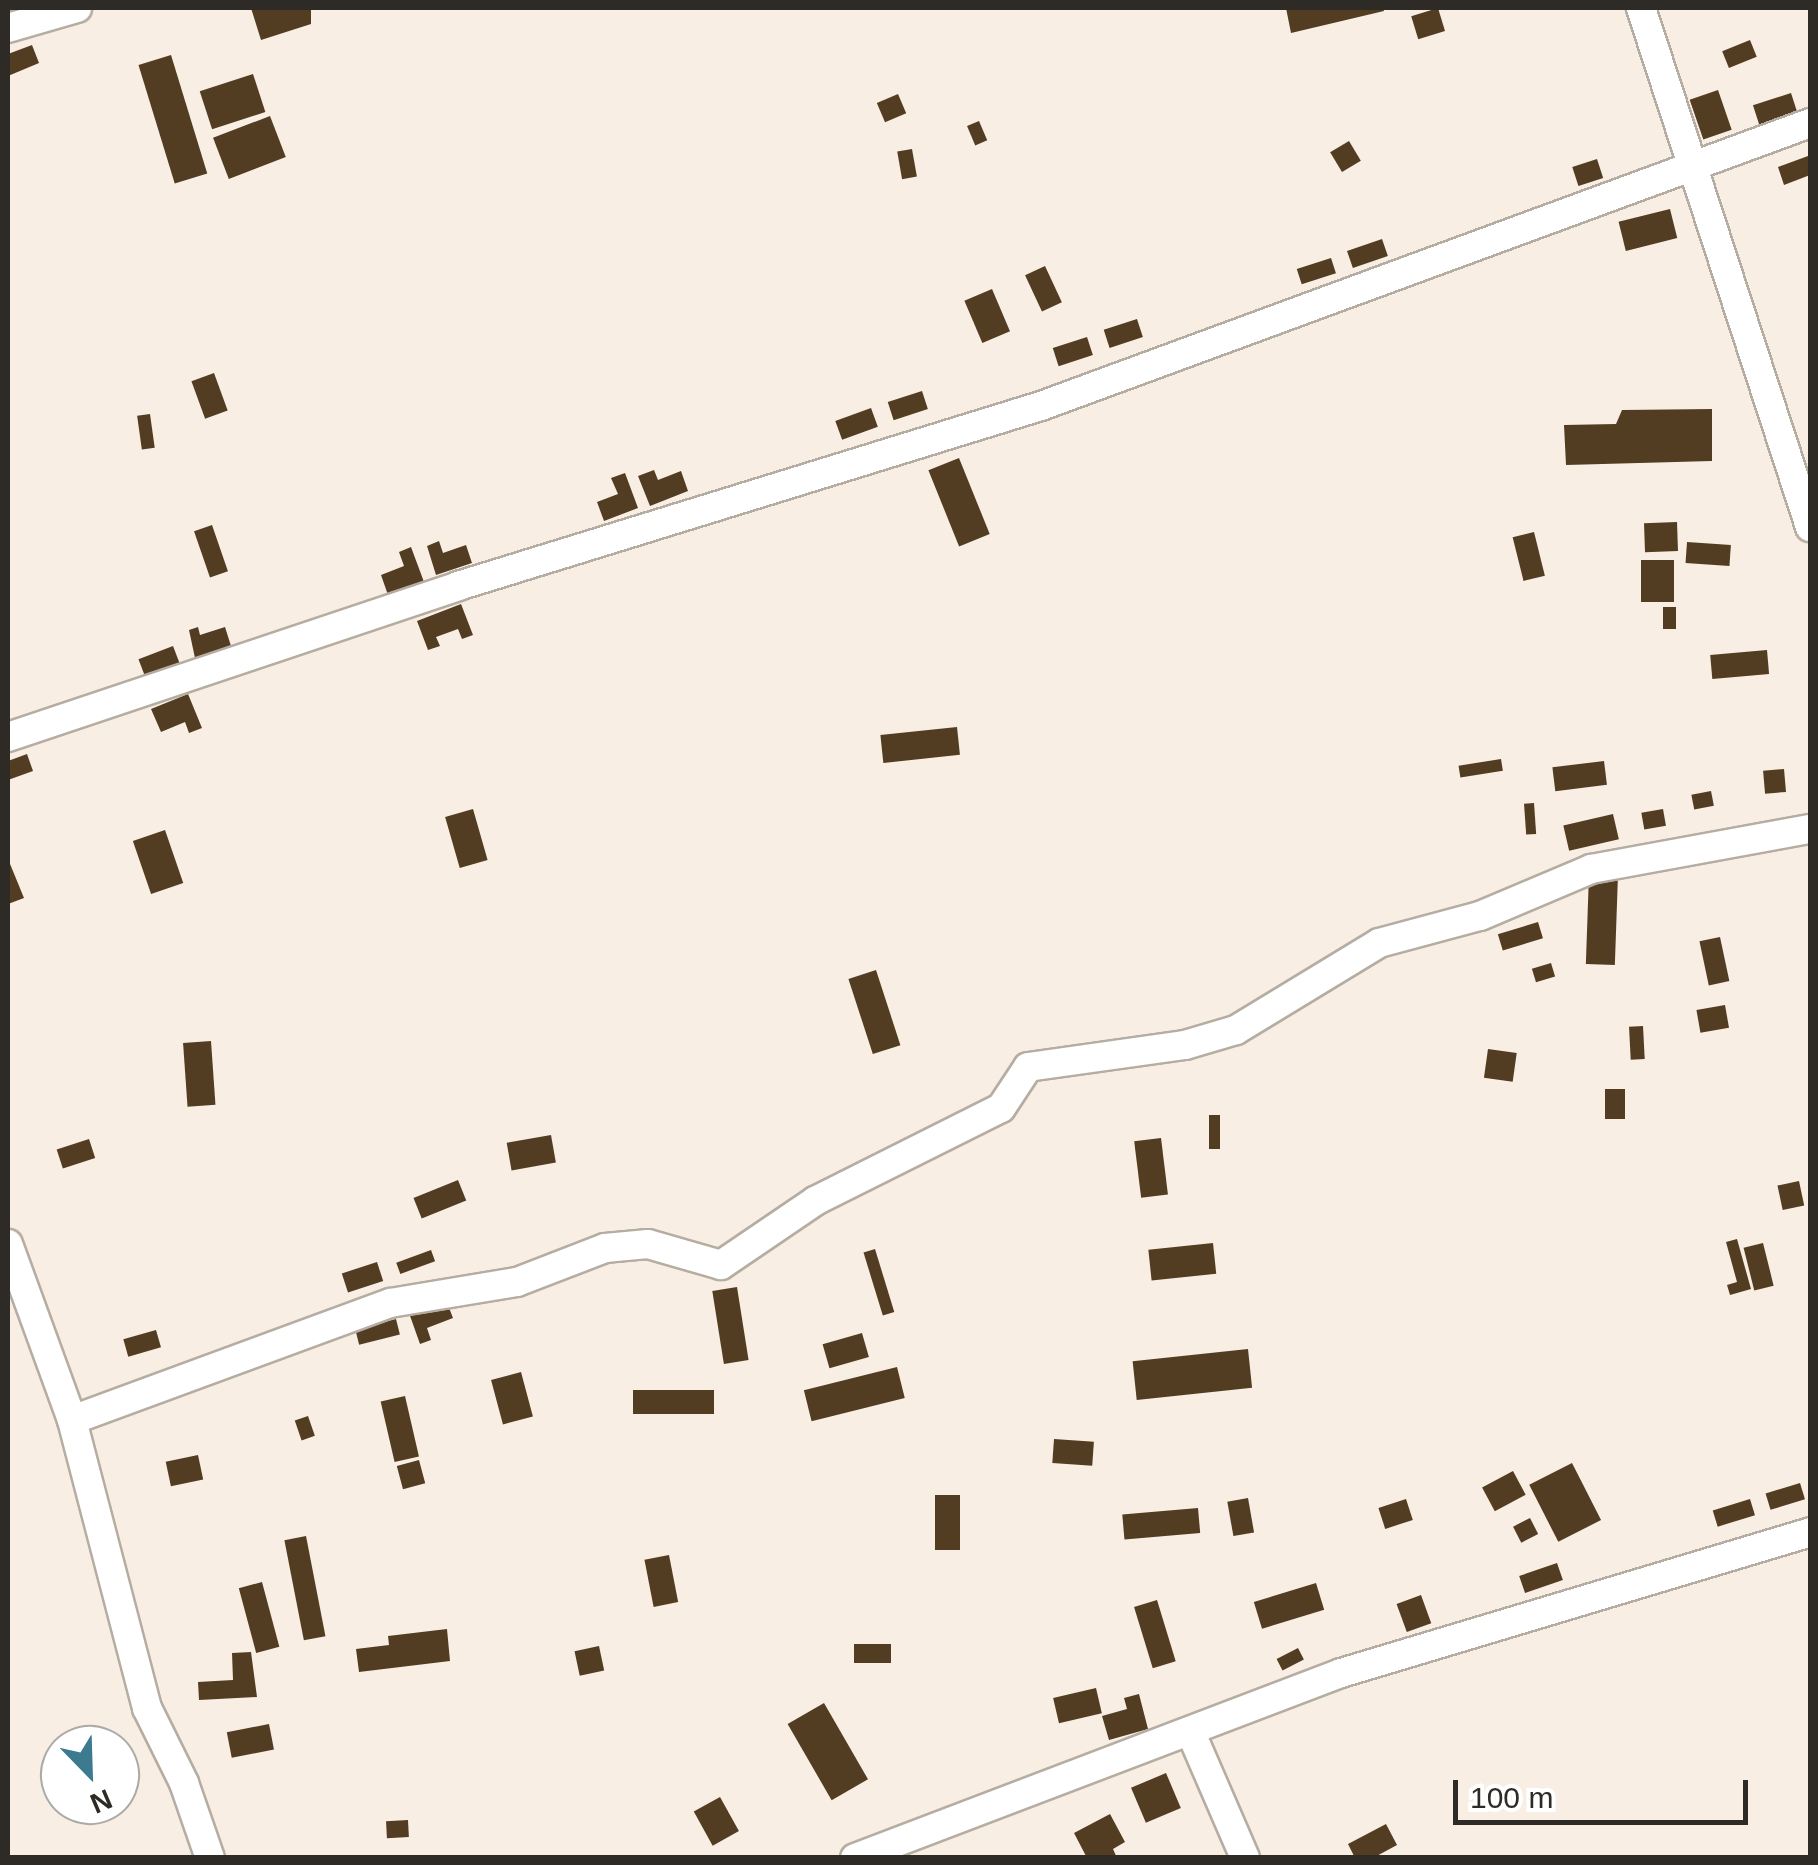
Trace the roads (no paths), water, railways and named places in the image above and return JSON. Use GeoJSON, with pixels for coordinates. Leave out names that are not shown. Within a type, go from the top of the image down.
{"type":"FeatureCollection","features":[{"type":"Feature","properties":{"kind":"street"},"geometry":{"type":"LineString","coordinates":[[8,28],[77,8]]}},
{"type":"Feature","properties":{"kind":"street"},"geometry":{"type":"LineString","coordinates":[[1641,8],[1688,164],[1810,527]]}},
{"type":"Feature","properties":{"kind":"street"},"geometry":{"type":"LineString","coordinates":[[8,737],[458,586],[1041,406],[1810,122]]}},
{"type":"Feature","properties":{"kind":"street"},"geometry":{"type":"LineString","coordinates":[[72,1420],[390,1302],[517,1282],[605,1248],[648,1244],[721,1264],[815,1202],[1001,1108],[1028,1067],[1185,1045],[1236,1030],[1379,943],[1480,916],[1591,869],[1810,829]]}},
{"type":"Feature","properties":{"kind":"street"},"geometry":{"type":"LineString","coordinates":[[8,1244],[72,1420],[147,1708],[184,1783],[210,1858]]}},
{"type":"Feature","properties":{"kind":"street"},"geometry":{"type":"LineString","coordinates":[[854,1858],[936,1822],[1191,1733],[1341,1673],[1810,1532]]}},
{"type":"Feature","properties":{"kind":"street"},"geometry":{"type":"LineString","coordinates":[[1191,1733],[1244,1858]]}}]}
